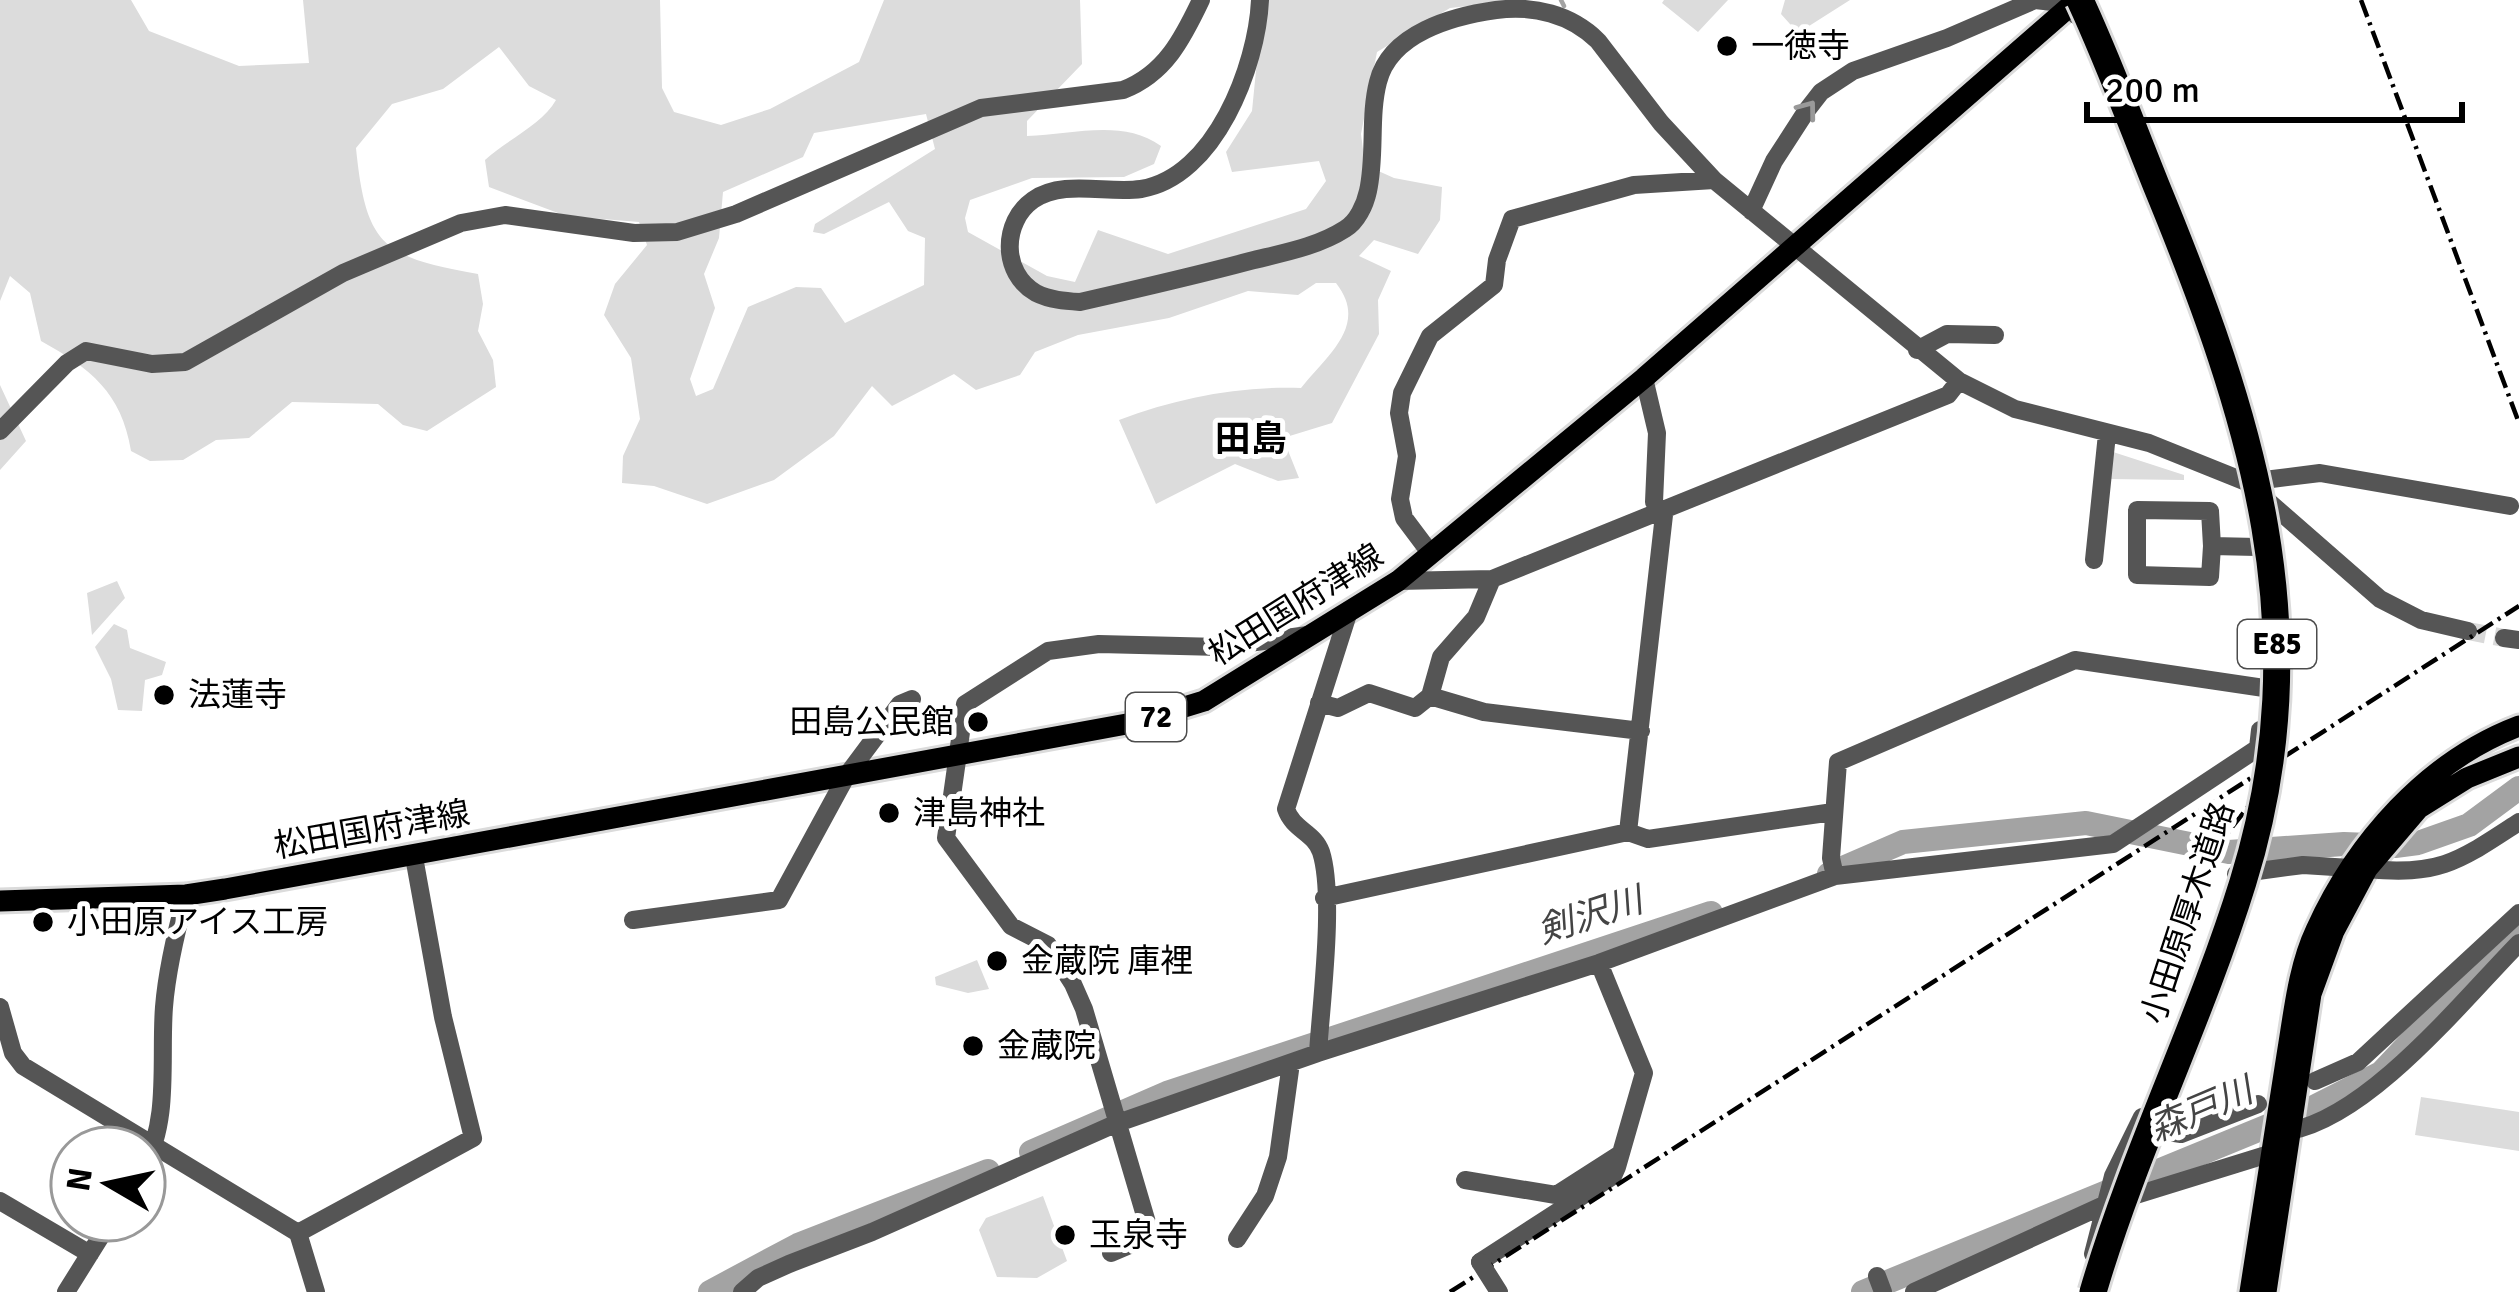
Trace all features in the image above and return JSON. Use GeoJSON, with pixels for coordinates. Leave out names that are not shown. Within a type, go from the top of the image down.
{"type":"FeatureCollection","features":[{"type":"Feature","properties":{"kind":"highway","name":"小田原厚木道路"},"geometry":{"type":"LineString","coordinates":[[2082,1],[2229,370],[2267,530],[2277,645],[2271,750],[2261,817],[2244,880],[2093,1292]]}},
{"type":"Feature","properties":{"kind":"highway","name":"小田原厚木道路"},"geometry":{"type":"LineString","coordinates":[[2082,1],[2242,366],[2281,531],[2291,645],[2285,752],[2257,885],[2234,958],[2150,1170],[2110,1292]]}},
{"type":"Feature","properties":{"kind":"main road","name":"松田国府津線"},"geometry":{"type":"LineString","coordinates":[[0,901],[186,895],[958,755],[1166,715],[1204,701],[1398,581],[1644,378],[2082,1]]}},
{"type":"Feature","properties":{"kind":"main road"},"geometry":{"type":"LineString","coordinates":[[2266,1292],[2281,1143],[2278,1102],[2297,995],[2314,933],[2395,811],[2463,756],[2519,726]]}},
{"type":"Feature","properties":{"kind":"main road"},"geometry":{"type":"LineString","coordinates":[[2366,859],[2419,808],[2468,778],[2519,757]]}},
{"type":"Feature","properties":{"kind":"main road"},"geometry":{"type":"LineString","coordinates":[[2250,1292],[2281,1143]]}},
{"type":"Feature","properties":{"kind":"street"},"geometry":{"type":"LineString","coordinates":[[0,430],[86,351],[152,364],[185,362],[343,272],[461,223],[505,215],[634,233],[677,232],[736,214],[981,107],[1105,95],[1140,83],[1174,52],[1201,0]]}},
{"type":"Feature","properties":{"kind":"street"},"geometry":{"type":"LineString","coordinates":[[1260,0],[1256,32],[1216,136],[1193,164],[1140,189],[1055,190],[1026,206],[1013,225],[1009,250],[1015,271],[1030,289],[1050,298],[1080,302],[1310,246],[1348,228],[1365,205],[1375,163],[1378,80],[1400,46],[1420,33],[1480,13],[1530,10],[1570,20],[1587,30],[1661,124],[1714,180],[1958,381],[2015,409],[2178,453],[2246,482],[2380,599],[2421,620],[2468,631]]}},
{"type":"Feature","properties":{"kind":"street"},"geometry":{"type":"LineString","coordinates":[[742,1292],[773,1271],[1113,1115],[1599,963],[1833,869],[2113,844],[2258,748],[2264,688],[2263,606],[2246,482],[2185,287],[2082,1],[2035,0],[1853,71],[1821,92],[1807,110],[1774,161],[1750,211]]}},
{"type":"Feature","properties":{"kind":"street"},"geometry":{"type":"LineString","coordinates":[[1431,554],[1404,518],[1400,499],[1407,456],[1399,412],[1402,393],[1430,336],[1494,285],[1511,219],[1634,185],[1714,180]]}},
{"type":"Feature","properties":{"kind":"street"},"geometry":{"type":"LineString","coordinates":[[1917,350],[1947,334],[1995,334]]}},
{"type":"Feature","properties":{"kind":"street"},"geometry":{"type":"LineString","coordinates":[[1628,832],[1664,515],[1654,502],[1657,433],[1644,378]]}},
{"type":"Feature","properties":{"kind":"street"},"geometry":{"type":"LineString","coordinates":[[1398,581],[1492,579],[1948,395],[1958,381]]}},
{"type":"Feature","properties":{"kind":"street"},"geometry":{"type":"LineString","coordinates":[[2094,560],[2107,434]]}},
{"type":"Feature","properties":{"kind":"street"},"geometry":{"type":"LineString","coordinates":[[2246,482],[2320,473],[2510,506]]}},
{"type":"Feature","properties":{"kind":"street"},"geometry":{"type":"LineString","coordinates":[[2137,510],[2210,511],[2212,546],[2210,577],[2137,574],[2137,510]]}},
{"type":"Feature","properties":{"kind":"street"},"geometry":{"type":"LineString","coordinates":[[2212,546],[2257,547]]}},
{"type":"Feature","properties":{"kind":"street"},"geometry":{"type":"LineString","coordinates":[[1318,703],[1338,708],[1369,693],[1415,708],[1430,696],[1442,657],[1476,617],[1492,579]]}},
{"type":"Feature","properties":{"kind":"street"},"geometry":{"type":"LineString","coordinates":[[1318,1053],[1324,898],[1320,849],[1312,837],[1291,824],[1286,809],[1349,611]]}},
{"type":"Feature","properties":{"kind":"street"},"geometry":{"type":"LineString","coordinates":[[1111,1252],[1151,1236],[1084,1009],[1048,945],[1012,926],[946,838],[964,704],[1048,651],[1099,644],[1220,647],[1318,633]]}},
{"type":"Feature","properties":{"kind":"street"},"geometry":{"type":"LineString","coordinates":[[1833,869],[1838,762],[2075,660],[2264,688]]}},
{"type":"Feature","properties":{"kind":"street"},"geometry":{"type":"LineString","coordinates":[[1430,696],[1484,712],[1641,731]]}},
{"type":"Feature","properties":{"kind":"street"},"geometry":{"type":"LineString","coordinates":[[633,920],[779,900],[847,775],[900,704],[912,699]]}},
{"type":"Feature","properties":{"kind":"street"},"geometry":{"type":"LineString","coordinates":[[1324,898],[1628,832],[1648,839],[1833,812]]}},
{"type":"Feature","properties":{"kind":"street"},"geometry":{"type":"LineString","coordinates":[[2082,1292],[2113,1176],[2138,1127],[2234,874],[2366,859],[2408,873],[2435,869],[2464,858],[2519,822]]}},
{"type":"Feature","properties":{"kind":"street"},"geometry":{"type":"LineString","coordinates":[[298,1233],[473,1138],[443,1017],[414,857]]}},
{"type":"Feature","properties":{"kind":"street"},"geometry":{"type":"LineString","coordinates":[[157,1124],[171,950],[186,895]]}},
{"type":"Feature","properties":{"kind":"street"},"geometry":{"type":"LineString","coordinates":[[2315,1081],[2358,1062],[2519,913]]}},
{"type":"Feature","properties":{"kind":"street"},"geometry":{"type":"LineString","coordinates":[[1914,1292],[2104,1205],[2281,1143],[2315,1126],[2383,1082],[2519,943]]}},
{"type":"Feature","properties":{"kind":"street"},"geometry":{"type":"LineString","coordinates":[[1499,1292],[1480,1262],[1613,1176],[1621,1154],[1644,1073],[1599,963]]}},
{"type":"Feature","properties":{"kind":"street"},"geometry":{"type":"LineString","coordinates":[[0,1008],[17,1061],[121,1124]]}},
{"type":"Feature","properties":{"kind":"street"},"geometry":{"type":"LineString","coordinates":[[1237,1239],[1265,1196],[1278,1156],[1291,1063]]}},
{"type":"Feature","properties":{"kind":"street"},"geometry":{"type":"LineString","coordinates":[[2138,1127],[2181,1134],[2278,1102]]}},
{"type":"Feature","properties":{"kind":"street"},"geometry":{"type":"LineString","coordinates":[[168,1152],[298,1233],[316,1292]]}},
{"type":"Feature","properties":{"kind":"street"},"geometry":{"type":"LineString","coordinates":[[1465,1180],[1556,1196],[1621,1154]]}},
{"type":"Feature","properties":{"kind":"street"},"geometry":{"type":"LineString","coordinates":[[0,1201],[90,1254]]}},
{"type":"Feature","properties":{"kind":"street"},"geometry":{"type":"LineString","coordinates":[[66,1292],[96,1244]]}},
{"type":"Feature","properties":{"kind":"shaded area"},"geometry":{"type":"Polygon","coordinates":[[[0,0],[131,0],[149,31],[239,66],[309,63],[303,0],[660,0],[662,88],[674,112],[721,125],[770,109],[859,62],[884,0],[1080,0],[1082,64],[1027,121],[1027,136],[1130,132],[1161,146],[1154,164],[1124,177],[1032,178],[970,200],[965,218],[968,232],[1047,276],[1075,282],[1098,230],[1168,254],[1306,209],[1326,181],[1319,161],[1232,172],[1226,152],[1252,111],[1263,0],[1522,0],[1450,8],[1377,52],[1361,134],[1365,165],[1394,178],[1442,187],[1440,220],[1418,254],[1374,240],[1359,256],[1391,271],[1378,300],[1379,334],[1332,423],[1283,438],[1299,478],[1278,481],[1235,464],[1156,504],[1119,420],[1208,395],[1301,388],[1333,351],[1347,326],[1345,298],[1336,283],[1316,283],[1298,295],[1248,291],[1169,318],[1078,335],[1035,352],[1020,375],[976,390],[954,374],[892,406],[872,386],[834,436],[774,480],[707,504],[654,486],[622,483],[623,456],[640,419],[631,358],[604,315],[615,284],[647,245],[639,222],[566,216],[489,187],[485,160],[534,124],[556,100],[529,86],[499,47],[443,89],[392,104],[356,148],[366,207],[386,242],[421,261],[478,274],[483,304],[478,331],[493,360],[496,387],[427,431],[403,425],[378,404],[292,402],[249,438],[216,440],[183,460],[150,461],[131,451],[120,413],[101,384],[41,341],[30,293],[10,276],[0,301],[0,0]],[[926,114],[814,133],[803,157],[723,192],[719,238],[704,274],[715,308],[690,379],[696,396],[713,389],[748,307],[796,287],[821,288],[845,323],[924,285],[925,238],[908,231],[889,202],[824,234],[813,232],[815,224],[935,149],[926,114]]]}},
{"type":"Feature","properties":{"kind":"shaded area"},"geometry":{"type":"Polygon","coordinates":[[[1664,0],[1728,0],[1698,32],[1664,0]]]}},
{"type":"Feature","properties":{"kind":"shaded area"},"geometry":{"type":"Polygon","coordinates":[[[1785,0],[1850,0],[1798,33],[1781,14],[1785,0]]]}},
{"type":"Feature","properties":{"kind":"shaded area"},"geometry":{"type":"Polygon","coordinates":[[[0,385],[26,441],[0,470],[0,385]]]}},
{"type":"Feature","properties":{"kind":"shaded area"},"geometry":{"type":"Polygon","coordinates":[[[2110,451],[2184,475],[2184,480],[2108,479],[2110,451]]]}},
{"type":"Feature","properties":{"kind":"shaded area"},"geometry":{"type":"Polygon","coordinates":[[[117,581],[125,598],[92,635],[87,593],[117,581]]]}},
{"type":"Feature","properties":{"kind":"shaded area"},"geometry":{"type":"Polygon","coordinates":[[[114,624],[127,630],[130,648],[166,662],[162,675],[145,680],[142,711],[118,710],[111,679],[95,647],[114,624]]]}},
{"type":"Feature","properties":{"kind":"shaded area"},"geometry":{"type":"Polygon","coordinates":[[[977,960],[989,989],[968,993],[936,985],[935,977],[977,960]]]}},
{"type":"Feature","properties":{"kind":"shaded area"},"geometry":{"type":"Polygon","coordinates":[[[2421,1097],[2519,1112],[2519,1151],[2415,1135],[2421,1097]]]}},
{"type":"Feature","properties":{"kind":"shaded area"},"geometry":{"type":"Polygon","coordinates":[[[1043,1196],[1067,1261],[1037,1278],[997,1277],[979,1230],[986,1218],[1043,1196]]]}},
{"type":"Feature","properties":{"kind":"waterway"},"geometry":{"type":"LineString","coordinates":[[1561,0],[1564,6]]}},
{"type":"Feature","properties":{"kind":"waterway","name":"剣沢川"},"geometry":{"type":"LineString","coordinates":[[1829,874],[1903,842],[2086,823],[2229,852],[2344,844],[2395,846],[2469,825],[2519,788]]}},
{"type":"Feature","properties":{"kind":"waterway","name":"剣沢川"},"geometry":{"type":"LineString","coordinates":[[1031,1152],[1167,1093],[1711,913]]}},
{"type":"Feature","properties":{"kind":"waterway","name":"森戸川"},"geometry":{"type":"LineString","coordinates":[[1863,1292],[2312,1108],[2381,1073],[2519,927]]}},
{"type":"Feature","properties":{"kind":"waterway","name":"剣沢川"},"geometry":{"type":"LineString","coordinates":[[710,1292],[798,1245],[988,1171]]}},
{"type":"Feature","properties":{"kind":"tunnel"},"geometry":{"type":"LineString","coordinates":[[2468,631],[2504,638]]}},
{"type":"Feature","properties":{"kind":"railway"},"geometry":{"type":"LineString","coordinates":[[2361,0],[2519,423]]}},
{"type":"Feature","properties":{"kind":"railway"},"geometry":{"type":"LineString","coordinates":[[1450,1292],[2519,606]]}},
{"type":"Feature","properties":{"kind":"railway"},"geometry":{"type":"LineString","coordinates":[[2212,853],[2283,770]]}},
{"type":"Feature","properties":{"kind":"place","name":"一徳寺"},"geometry":{"type":"Point","coordinates":[1727,46]}},
{"type":"Feature","properties":{"kind":"place","name":"法蓮寺"},"geometry":{"type":"Point","coordinates":[164,695]}},
{"type":"Feature","properties":{"kind":"place","name":"田島公民館"},"geometry":{"type":"Point","coordinates":[978,722]}},
{"type":"Feature","properties":{"kind":"place","name":"津島神社"},"geometry":{"type":"Point","coordinates":[889,813]}},
{"type":"Feature","properties":{"kind":"place","name":"小田原アイス工房"},"geometry":{"type":"Point","coordinates":[43,922]}},
{"type":"Feature","properties":{"kind":"place","name":"金蔵院 庫裡"},"geometry":{"type":"Point","coordinates":[997,961]}},
{"type":"Feature","properties":{"kind":"place","name":"金蔵院"},"geometry":{"type":"Point","coordinates":[973,1046]}},
{"type":"Feature","properties":{"kind":"place","name":"玉泉寺"},"geometry":{"type":"Point","coordinates":[1065,1235]}},
{"type":"Feature","properties":{"kind":"district","name":"田島"},"geometry":{"type":"Point","coordinates":[1251,439]}}]}
